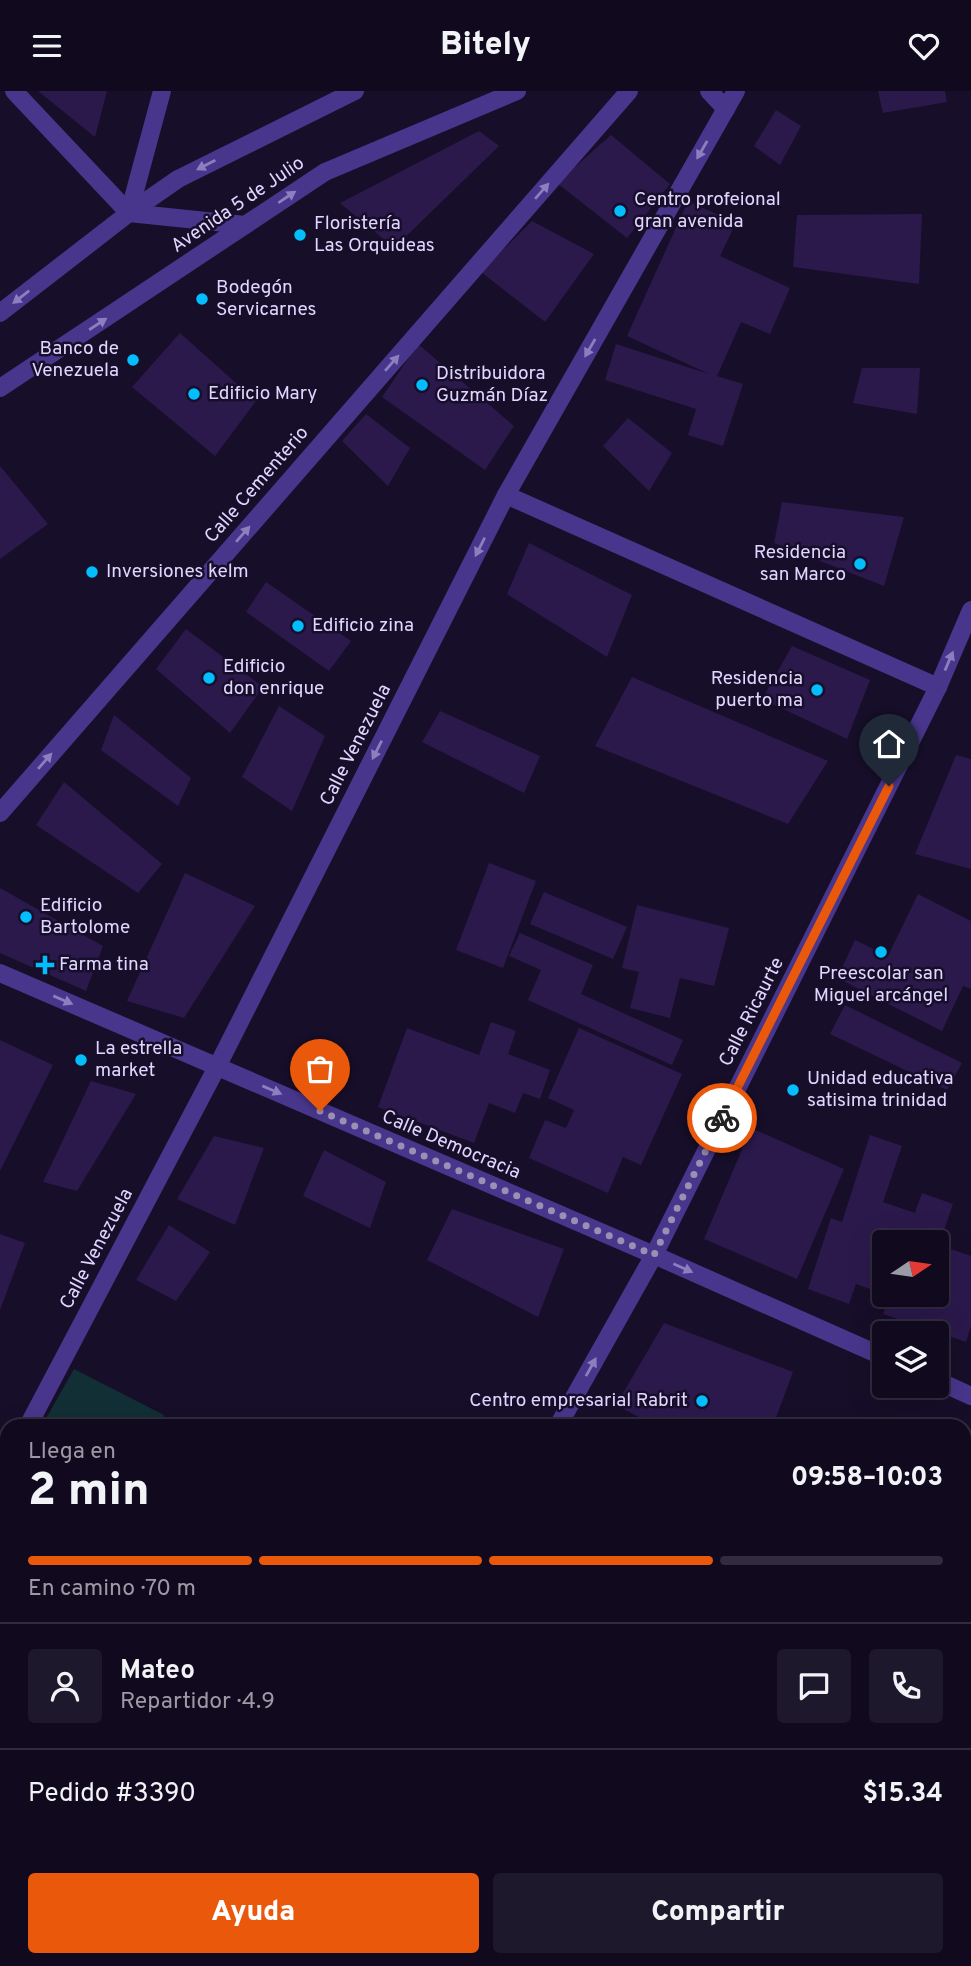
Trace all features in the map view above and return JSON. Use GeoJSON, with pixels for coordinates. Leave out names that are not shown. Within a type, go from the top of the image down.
{"type":"FeatureCollection","features":[{"type":"Feature","properties":{"kind":"street"},"geometry":{"type":"LineString","coordinates":[[14,91],[129,213],[245,225]]}},
{"type":"Feature","properties":{"kind":"street"},"geometry":{"type":"LineString","coordinates":[[129,213],[162,91]]}},
{"type":"Feature","properties":{"kind":"street","name":"Avenida 5 de Julio"},"geometry":{"type":"LineString","coordinates":[[0,313],[129,213],[178,179],[355,91]]}},
{"type":"Feature","properties":{"kind":"street","name":"Avenida 5 de Julio"},"geometry":{"type":"LineString","coordinates":[[0,388],[325,172],[517,91]]}},
{"type":"Feature","properties":{"kind":"street","name":"Calle Cementerio"},"geometry":{"type":"LineString","coordinates":[[0,813],[629,91]]}},
{"type":"Feature","properties":{"kind":"street"},"geometry":{"type":"LineString","coordinates":[[709,91],[726,109]]}},
{"type":"Feature","properties":{"kind":"street","name":"Calle Venezuela"},"geometry":{"type":"LineString","coordinates":[[32,1419],[217,1067],[506,495],[736,91]]}},
{"type":"Feature","properties":{"kind":"street"},"geometry":{"type":"LineString","coordinates":[[506,495],[938,687]]}},
{"type":"Feature","properties":{"kind":"street","name":"Calle Ricaurte"},"geometry":{"type":"LineString","coordinates":[[562,1419],[654,1255],[938,687],[971,610]]}},
{"type":"Feature","properties":{"kind":"street","name":"Calle Democracia"},"geometry":{"type":"LineString","coordinates":[[0,973],[872,1352]]}},
{"type":"Feature","properties":{"kind":"street"},"geometry":{"type":"LineString","coordinates":[[949,1386],[971,1396]]}},
{"type":"Feature","properties":{"kind":"green space"},"geometry":{"type":"Polygon","coordinates":[[[74,1369],[164,1415],[163,1419],[46,1419],[74,1369]]]}},
{"type":"Feature","properties":{"kind":"building"},"geometry":{"type":"Polygon","coordinates":[[[38,91],[107,91],[95,137],[38,91]]]}},
{"type":"Feature","properties":{"kind":"building"},"geometry":{"type":"Polygon","coordinates":[[[878,91],[945,91],[947,102],[883,113],[878,91]]]}},
{"type":"Feature","properties":{"kind":"building"},"geometry":{"type":"Polygon","coordinates":[[[776,110],[801,126],[780,165],[754,146],[776,110]]]}},
{"type":"Feature","properties":{"kind":"building"},"geometry":{"type":"Polygon","coordinates":[[[479,131],[499,146],[394,248],[340,203],[479,131]]]}},
{"type":"Feature","properties":{"kind":"building","name":"Centro profeional gran avenida"},"geometry":{"type":"Polygon","coordinates":[[[611,135],[670,184],[627,238],[557,183],[611,135]]]}},
{"type":"Feature","properties":{"kind":"building"},"geometry":{"type":"Polygon","coordinates":[[[688,201],[736,223],[720,256],[790,288],[770,334],[741,322],[717,376],[743,384],[723,446],[688,435],[696,409],[605,380],[616,344],[709,374],[627,336],[688,201]]]}},
{"type":"Feature","properties":{"kind":"building"},"geometry":{"type":"Polygon","coordinates":[[[922,214],[919,284],[793,267],[797,215],[922,214]]]}},
{"type":"Feature","properties":{"kind":"building"},"geometry":{"type":"Polygon","coordinates":[[[532,221],[594,254],[545,322],[481,272],[532,221]]]}},
{"type":"Feature","properties":{"kind":"building","name":"Edificio Mary"},"geometry":{"type":"Polygon","coordinates":[[[180,333],[256,401],[215,456],[132,387],[180,333]]]}},
{"type":"Feature","properties":{"kind":"building"},"geometry":{"type":"Polygon","coordinates":[[[418,344],[514,426],[485,470],[382,397],[418,344]]]}},
{"type":"Feature","properties":{"kind":"building"},"geometry":{"type":"Polygon","coordinates":[[[862,368],[920,368],[917,414],[853,403],[862,368]]]}},
{"type":"Feature","properties":{"kind":"building"},"geometry":{"type":"Polygon","coordinates":[[[366,414],[410,448],[388,486],[342,441],[366,414]]]}},
{"type":"Feature","properties":{"kind":"building"},"geometry":{"type":"Polygon","coordinates":[[[628,418],[672,453],[649,491],[603,446],[628,418]]]}},
{"type":"Feature","properties":{"kind":"building"},"geometry":{"type":"Polygon","coordinates":[[[0,466],[48,524],[0,559],[0,466]]]}},
{"type":"Feature","properties":{"kind":"building","name":"Residencia san Marco"},"geometry":{"type":"Polygon","coordinates":[[[782,502],[904,517],[884,586],[774,543],[782,502]]]}},
{"type":"Feature","properties":{"kind":"building"},"geometry":{"type":"Polygon","coordinates":[[[529,543],[632,595],[607,657],[507,594],[529,543]]]}},
{"type":"Feature","properties":{"kind":"building","name":"Edificio zina"},"geometry":{"type":"Polygon","coordinates":[[[266,582],[351,641],[329,671],[246,612],[266,582]]]}},
{"type":"Feature","properties":{"kind":"building","name":"Edificio don enrique"},"geometry":{"type":"Polygon","coordinates":[[[186,629],[263,687],[230,733],[156,669],[186,629]]]}},
{"type":"Feature","properties":{"kind":"building","name":"Residencia puerto ma"},"geometry":{"type":"Polygon","coordinates":[[[792,646],[870,680],[847,739],[762,699],[792,646]]]}},
{"type":"Feature","properties":{"kind":"building"},"geometry":{"type":"Polygon","coordinates":[[[632,677],[828,761],[788,824],[595,746],[632,677]]]}},
{"type":"Feature","properties":{"kind":"building"},"geometry":{"type":"Polygon","coordinates":[[[279,706],[325,736],[292,811],[242,777],[279,706]]]}},
{"type":"Feature","properties":{"kind":"building"},"geometry":{"type":"Polygon","coordinates":[[[440,711],[540,756],[524,793],[422,742],[440,711]]]}},
{"type":"Feature","properties":{"kind":"building"},"geometry":{"type":"Polygon","coordinates":[[[114,715],[191,778],[178,806],[101,750],[114,715]]]}},
{"type":"Feature","properties":{"kind":"building"},"geometry":{"type":"Polygon","coordinates":[[[956,755],[971,759],[971,869],[915,854],[956,755]]]}},
{"type":"Feature","properties":{"kind":"building"},"geometry":{"type":"Polygon","coordinates":[[[64,782],[162,864],[138,893],[36,825],[64,782]]]}},
{"type":"Feature","properties":{"kind":"building"},"geometry":{"type":"Polygon","coordinates":[[[489,863],[536,881],[503,968],[456,950],[489,863]]]}},
{"type":"Feature","properties":{"kind":"building"},"geometry":{"type":"Polygon","coordinates":[[[185,873],[255,906],[184,1018],[127,1001],[185,873]]]}},
{"type":"Feature","properties":{"kind":"building","name":"Edificio Bartolome"},"geometry":{"type":"Polygon","coordinates":[[[0,888],[103,946],[86,991],[0,953],[0,888]]]}},
{"type":"Feature","properties":{"kind":"building"},"geometry":{"type":"Polygon","coordinates":[[[544,892],[627,927],[613,959],[530,924],[544,892]]]}},
{"type":"Feature","properties":{"kind":"building"},"geometry":{"type":"Polygon","coordinates":[[[918,894],[971,921],[971,989],[963,986],[942,1031],[837,978],[855,940],[888,956],[918,894]]]}},
{"type":"Feature","properties":{"kind":"building"},"geometry":{"type":"Polygon","coordinates":[[[637,905],[729,928],[714,986],[680,978],[670,1018],[630,1008],[639,972],[622,968],[637,905]]]}},
{"type":"Feature","properties":{"kind":"building"},"geometry":{"type":"Polygon","coordinates":[[[520,933],[593,965],[581,994],[683,1040],[672,1065],[528,1000],[541,970],[509,956],[520,933]]]}},
{"type":"Feature","properties":{"kind":"building"},"geometry":{"type":"Polygon","coordinates":[[[845,1005],[962,1063],[947,1090],[830,1034],[845,1005]]]}},
{"type":"Feature","properties":{"kind":"building"},"geometry":{"type":"Polygon","coordinates":[[[491,1022],[516,1031],[508,1054],[550,1070],[540,1099],[523,1093],[515,1113],[489,1103],[474,1143],[378,1107],[407,1028],[479,1055],[491,1022]]]}},
{"type":"Feature","properties":{"kind":"building"},"geometry":{"type":"Polygon","coordinates":[[[579,1028],[682,1074],[641,1165],[623,1157],[608,1193],[529,1158],[545,1120],[566,1128],[574,1110],[548,1098],[579,1028]]]}},
{"type":"Feature","properties":{"kind":"building"},"geometry":{"type":"Polygon","coordinates":[[[0,1040],[53,1065],[0,1171],[0,1040]]]}},
{"type":"Feature","properties":{"kind":"building"},"geometry":{"type":"Polygon","coordinates":[[[91,1081],[136,1094],[77,1191],[43,1182],[91,1081]]]}},
{"type":"Feature","properties":{"kind":"building"},"geometry":{"type":"Polygon","coordinates":[[[751,1128],[844,1169],[797,1279],[704,1239],[751,1128]]]}},
{"type":"Feature","properties":{"kind":"building"},"geometry":{"type":"Polygon","coordinates":[[[870,1135],[902,1146],[883,1202],[915,1213],[922,1193],[953,1204],[944,1230],[872,1230],[872,1290],[856,1284],[849,1304],[808,1289],[831,1218],[842,1222],[870,1135]]]}},
{"type":"Feature","properties":{"kind":"building"},"geometry":{"type":"Polygon","coordinates":[[[214,1136],[264,1148],[235,1225],[177,1199],[214,1136]]]}},
{"type":"Feature","properties":{"kind":"building"},"geometry":{"type":"Polygon","coordinates":[[[324,1150],[386,1182],[370,1228],[303,1196],[324,1150]]]}},
{"type":"Feature","properties":{"kind":"building"},"geometry":{"type":"Polygon","coordinates":[[[452,1209],[564,1249],[538,1317],[427,1260],[452,1209]]]}},
{"type":"Feature","properties":{"kind":"building"},"geometry":{"type":"Polygon","coordinates":[[[169,1225],[210,1252],[176,1301],[136,1280],[169,1225]]]}},
{"type":"Feature","properties":{"kind":"building"},"geometry":{"type":"Polygon","coordinates":[[[0,1234],[25,1243],[0,1310],[0,1234]]]}},
{"type":"Feature","properties":{"kind":"building"},"geometry":{"type":"Polygon","coordinates":[[[949,1248],[971,1256],[971,1326],[966,1342],[949,1336],[949,1321],[904,1321],[883,1314],[886,1307],[949,1307],[949,1248]]]}},
{"type":"Feature","properties":{"kind":"building"},"geometry":{"type":"Polygon","coordinates":[[[664,1323],[793,1372],[776,1419],[643,1419],[616,1405],[664,1323]]]}},
{"type":"Feature","properties":{"kind":"way so far"},"geometry":{"type":"LineString","coordinates":[[320,1111],[654,1255],[722,1118]]}},
{"type":"Feature","properties":{"kind":"place","name":"Centro profeional gran avenida"},"geometry":{"type":"Point","coordinates":[620,211]}},
{"type":"Feature","properties":{"kind":"place","name":"Floristería Las Orquideas"},"geometry":{"type":"Point","coordinates":[300,235]}},
{"type":"Feature","properties":{"kind":"place","name":"Bodegón Servicarnes"},"geometry":{"type":"Point","coordinates":[202,299]}},
{"type":"Feature","properties":{"kind":"place","name":"Banco de Venezuela"},"geometry":{"type":"Point","coordinates":[133,360]}},
{"type":"Feature","properties":{"kind":"place","name":"Distribuidora Guzmán Díaz"},"geometry":{"type":"Point","coordinates":[422,385]}},
{"type":"Feature","properties":{"kind":"place","name":"Edificio Mary"},"geometry":{"type":"Point","coordinates":[194,394]}},
{"type":"Feature","properties":{"kind":"place","name":"Residencia san Marco"},"geometry":{"type":"Point","coordinates":[860,564]}},
{"type":"Feature","properties":{"kind":"place","name":"Inversiones kelm"},"geometry":{"type":"Point","coordinates":[92,572]}},
{"type":"Feature","properties":{"kind":"place","name":"Edificio zina"},"geometry":{"type":"Point","coordinates":[298,626]}},
{"type":"Feature","properties":{"kind":"place","name":"Edificio don enrique"},"geometry":{"type":"Point","coordinates":[209,678]}},
{"type":"Feature","properties":{"kind":"place","name":"Residencia puerto ma"},"geometry":{"type":"Point","coordinates":[817,690]}},
{"type":"Feature","properties":{"kind":"place","name":"Edificio Bartolome"},"geometry":{"type":"Point","coordinates":[26,917]}},
{"type":"Feature","properties":{"kind":"place","name":"Preescolar san Miguel arcángel"},"geometry":{"type":"Point","coordinates":[881,952]}},
{"type":"Feature","properties":{"kind":"place","name":"Farma tina"},"geometry":{"type":"Point","coordinates":[45,965]}},
{"type":"Feature","properties":{"kind":"place","name":"La estrella market"},"geometry":{"type":"Point","coordinates":[81,1060]}},
{"type":"Feature","properties":{"kind":"place","name":"Unidad educativa satisima trinidad"},"geometry":{"type":"Point","coordinates":[793,1090]}},
{"type":"Feature","properties":{"kind":"place","name":"Centro empresarial Rabrit"},"geometry":{"type":"Point","coordinates":[702,1401]}},
{"type":"Feature","properties":{"kind":"route"},"geometry":{"type":"LineString","coordinates":[[722,1118],[889,786]]}}]}
